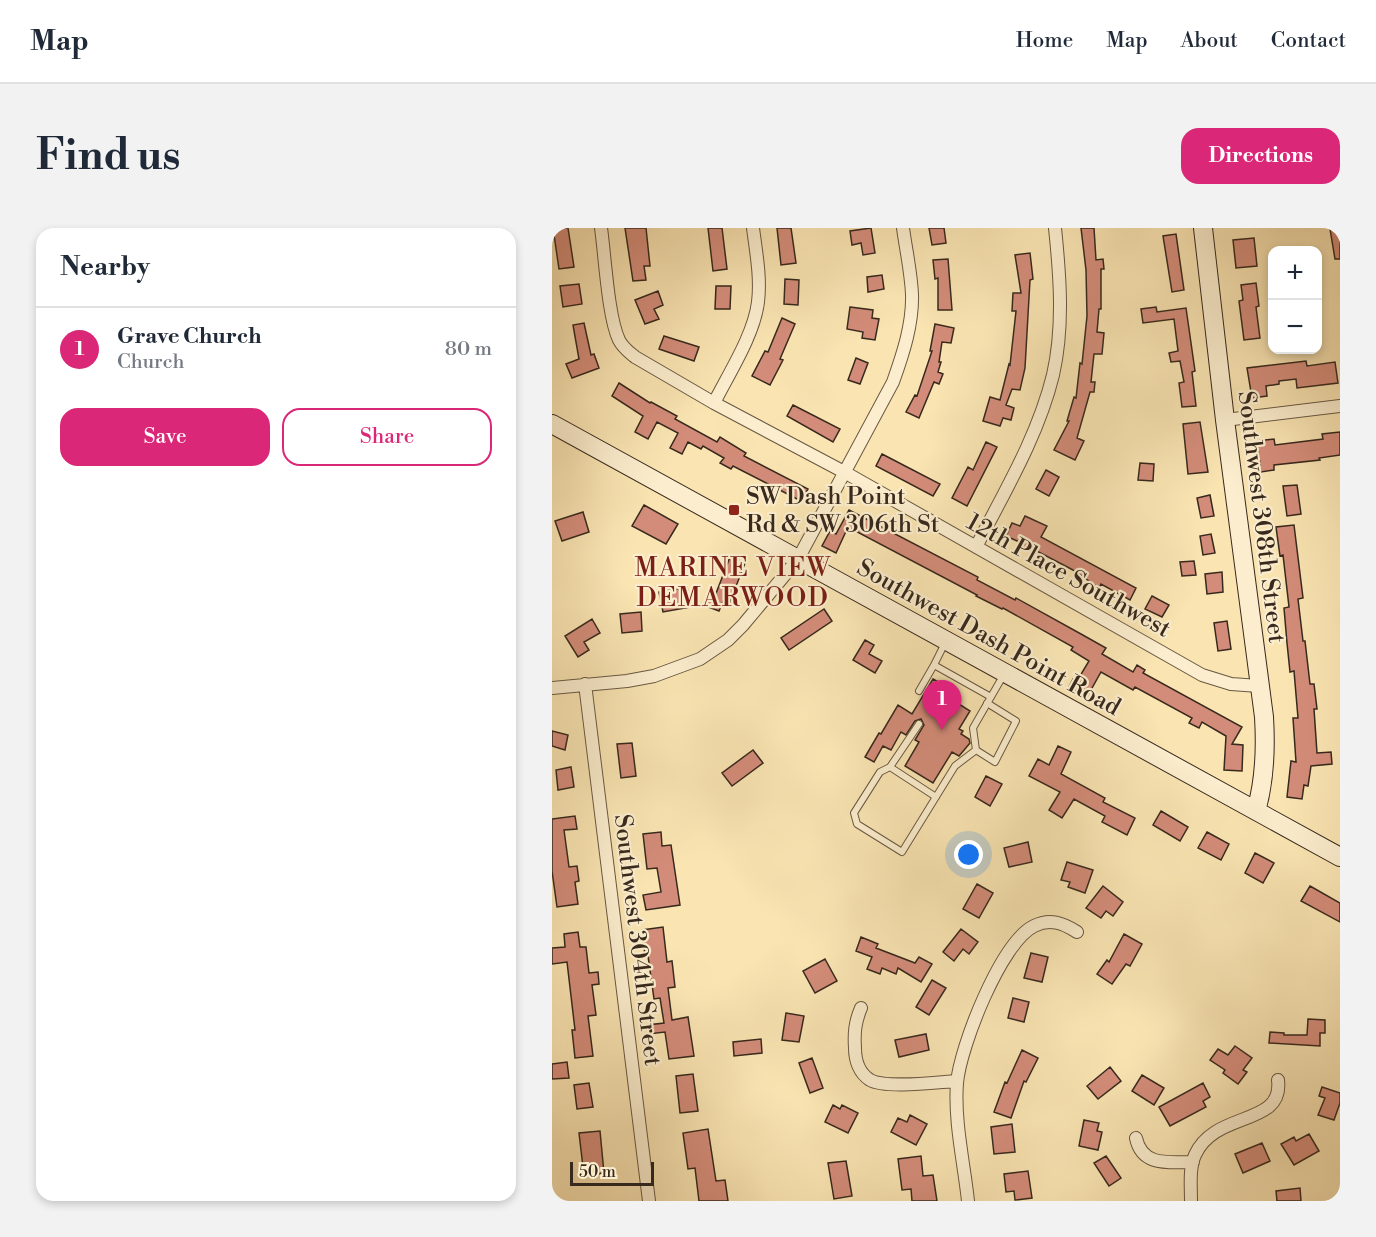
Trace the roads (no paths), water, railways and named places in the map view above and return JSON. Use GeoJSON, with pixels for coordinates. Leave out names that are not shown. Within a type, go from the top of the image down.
{"type":"FeatureCollection","features":[{"type":"Feature","properties":{"kind":"main road","name":"Southwest 308th Street"},"geometry":{"type":"LineString","coordinates":[[1203,228],[1265,744],[1262,791],[1256,811]]}},
{"type":"Feature","properties":{"kind":"main road","name":"Southwest Dash Point Road"},"geometry":{"type":"LineString","coordinates":[[552,424],[1340,857]]}},
{"type":"Feature","properties":{"kind":"street","name":"12th Place Southwest"},"geometry":{"type":"LineString","coordinates":[[601,228],[612,314],[618,338],[624,348],[635,357],[714,403],[846,473],[1203,675],[1231,684],[1259,686]]}},
{"type":"Feature","properties":{"kind":"street"},"geometry":{"type":"LineString","coordinates":[[714,403],[752,327],[758,302],[759,275],[753,228]]}},
{"type":"Feature","properties":{"kind":"street"},"geometry":{"type":"LineString","coordinates":[[552,688],[627,681],[654,676],[708,654],[723,644],[743,625],[798,559],[894,382],[904,353],[912,294],[903,228]]}},
{"type":"Feature","properties":{"kind":"street"},"geometry":{"type":"LineString","coordinates":[[976,547],[1027,448],[1044,405],[1053,373],[1060,311],[1060,274],[1055,228]]}},
{"type":"Feature","properties":{"kind":"street"},"geometry":{"type":"LineString","coordinates":[[1225,420],[1340,406]]}},
{"type":"Feature","properties":{"kind":"street","name":"Southwest 304th Street"},"geometry":{"type":"LineString","coordinates":[[585,684],[649,1201]]}},
{"type":"Feature","properties":{"kind":"street"},"geometry":{"type":"LineString","coordinates":[[969,1201],[957,1110],[957,1081],[961,1058],[968,1038],[993,980],[1014,944],[1029,929],[1042,923],[1063,923],[1077,932]]}},
{"type":"Feature","properties":{"kind":"street"},"geometry":{"type":"LineString","coordinates":[[861,1008],[855,1025],[855,1053],[862,1073],[874,1082],[901,1084],[957,1081]]}},
{"type":"Feature","properties":{"kind":"street"},"geometry":{"type":"LineString","coordinates":[[1191,1201],[1193,1162],[1203,1142],[1217,1130],[1270,1108],[1278,1096],[1278,1080]]}},
{"type":"Feature","properties":{"kind":"street"},"geometry":{"type":"LineString","coordinates":[[1136,1138],[1145,1156],[1163,1161],[1193,1162]]}},
{"type":"Feature","properties":{"kind":"lane"},"geometry":{"type":"LineString","coordinates":[[919,691],[946,640]]}},
{"type":"Feature","properties":{"kind":"lane"},"geometry":{"type":"LineString","coordinates":[[934,664],[989,700],[1016,721],[995,762],[976,750],[973,728],[989,700],[1005,673]]}},
{"type":"Feature","properties":{"kind":"lane"},"geometry":{"type":"LineString","coordinates":[[919,724],[890,767],[880,772],[854,813],[857,824],[902,852],[955,766],[976,750]]}},
{"type":"Feature","properties":{"kind":"lane"},"geometry":{"type":"LineString","coordinates":[[890,767],[936,797]]}},
{"type":"Feature","properties":{"kind":"place","name":"SW Dash Point Rd & SW 306th St"},"geometry":{"type":"Point","coordinates":[734,510]}},
{"type":"Feature","properties":{"kind":"place","name":"Grave Church"},"geometry":{"type":"Point","coordinates":[942,730]}},
{"type":"Feature","properties":{"kind":"district","name":"MARINE VIEW DEMARWOOD"},"geometry":{"type":"Point","coordinates":[733,582]}}]}
